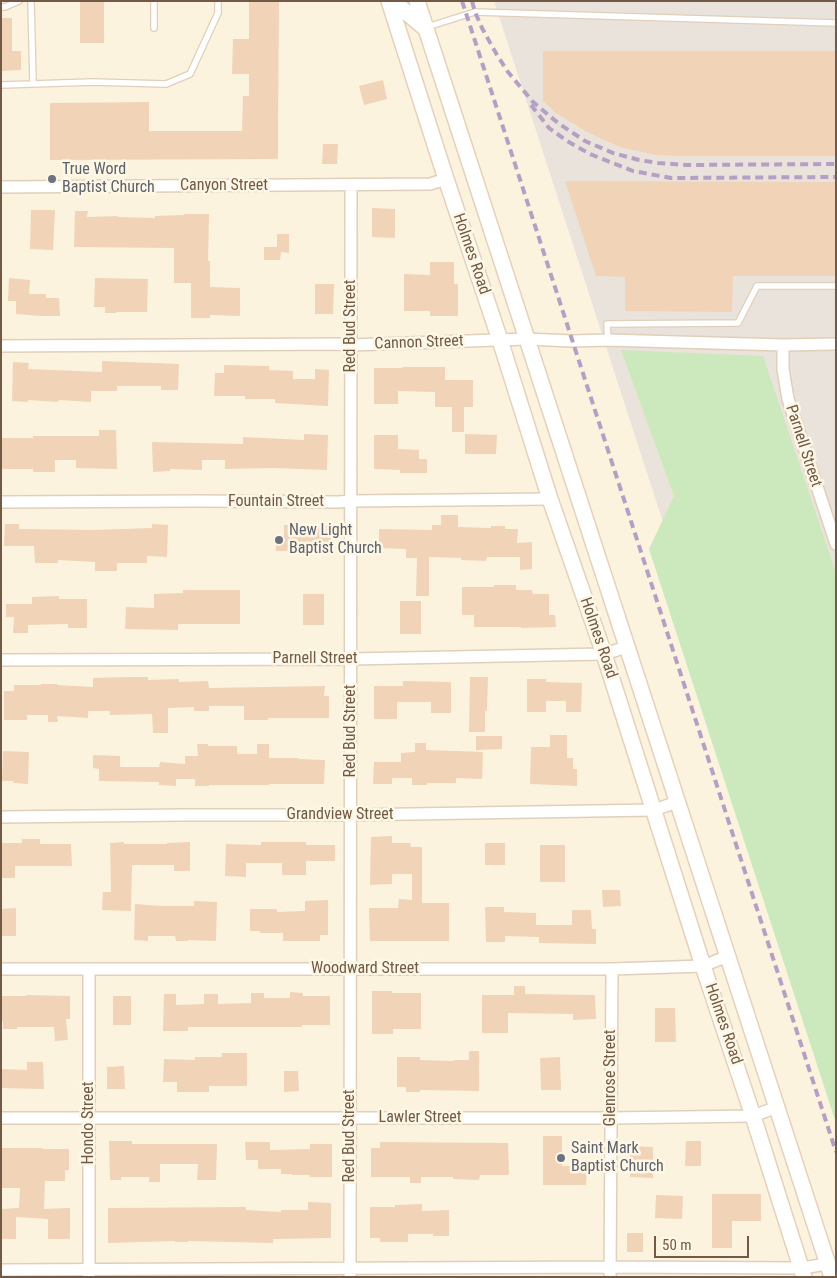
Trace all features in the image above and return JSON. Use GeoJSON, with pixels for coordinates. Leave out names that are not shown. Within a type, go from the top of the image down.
{"type":"FeatureCollection","features":[{"type":"Feature","properties":{"kind":"main road"},"geometry":{"type":"LineString","coordinates":[[391,1],[425,28]]}},
{"type":"Feature","properties":{"kind":"main road","name":"Holmes Road"},"geometry":{"type":"LineString","coordinates":[[391,1],[446,180],[500,340],[550,499],[604,654],[803,1273]]}},
{"type":"Feature","properties":{"kind":"main road","name":"Holmes Road"},"geometry":{"type":"LineString","coordinates":[[416,1],[830,1271]]}},
{"type":"Feature","properties":{"kind":"street","name":"Canyon Street"},"geometry":{"type":"LineString","coordinates":[[1,187],[430,184],[446,180]]}},
{"type":"Feature","properties":{"kind":"street","name":"Red Bud Street"},"geometry":{"type":"LineString","coordinates":[[350,1273],[351,185]]}},
{"type":"Feature","properties":{"kind":"street","name":"Cannon Street"},"geometry":{"type":"LineString","coordinates":[[1,346],[351,345],[526,339],[782,345],[836,344]]}},
{"type":"Feature","properties":{"kind":"street","name":"Parnell Street"},"geometry":{"type":"LineString","coordinates":[[782,345],[783,369],[788,399],[836,544]]}},
{"type":"Feature","properties":{"kind":"street","name":"Fountain Street"},"geometry":{"type":"LineString","coordinates":[[1,502],[338,502],[550,499]]}},
{"type":"Feature","properties":{"kind":"street","name":"Parnell Street"},"geometry":{"type":"LineString","coordinates":[[1,660],[351,659],[604,654],[627,647]]}},
{"type":"Feature","properties":{"kind":"street","name":"Grandview Street"},"geometry":{"type":"LineString","coordinates":[[1,817],[183,814],[350,815],[654,810],[677,802]]}},
{"type":"Feature","properties":{"kind":"street","name":"Woodward Street"},"geometry":{"type":"LineString","coordinates":[[1,970],[612,969],[703,966],[728,956]]}},
{"type":"Feature","properties":{"kind":"street","name":"Hondo Street"},"geometry":{"type":"LineString","coordinates":[[89,969],[89,1273]]}},
{"type":"Feature","properties":{"kind":"street","name":"Glenrose Street"},"geometry":{"type":"LineString","coordinates":[[610,1272],[612,969]]}},
{"type":"Feature","properties":{"kind":"street","name":"Lawler Street"},"geometry":{"type":"LineString","coordinates":[[1,1118],[611,1118],[754,1116],[777,1107]]}},
{"type":"Feature","properties":{"kind":"street"},"geometry":{"type":"LineString","coordinates":[[1,1270],[89,1273],[803,1273],[830,1271]]}},
{"type":"Feature","properties":{"kind":"lane"},"geometry":{"type":"LineString","coordinates":[[1,7],[19,1]]}},
{"type":"Feature","properties":{"kind":"lane"},"geometry":{"type":"LineString","coordinates":[[31,1],[33,83]]}},
{"type":"Feature","properties":{"kind":"lane"},"geometry":{"type":"LineString","coordinates":[[154,1],[154,28]]}},
{"type":"Feature","properties":{"kind":"lane"},"geometry":{"type":"LineString","coordinates":[[1,84],[93,82],[166,84],[190,74],[218,13],[218,1]]}},
{"type":"Feature","properties":{"kind":"lane"},"geometry":{"type":"LineString","coordinates":[[425,28],[475,12],[836,22]]}},
{"type":"Feature","properties":{"kind":"lane"},"geometry":{"type":"LineString","coordinates":[[608,340],[607,324],[738,323],[757,286],[836,286]]}},
{"type":"Feature","properties":{"kind":"shaded area"},"geometry":{"type":"Polygon","coordinates":[[[494,1],[836,1],[836,1056],[494,1]]]}},
{"type":"Feature","properties":{"kind":"green space"},"geometry":{"type":"Polygon","coordinates":[[[621,350],[763,356],[836,573],[836,1123],[649,549],[674,496],[621,350]]]}},
{"type":"Feature","properties":{"kind":"building"},"geometry":{"type":"Polygon","coordinates":[[[80,1],[104,1],[104,43],[80,43],[80,1]]]}},
{"type":"Feature","properties":{"kind":"building"},"geometry":{"type":"Polygon","coordinates":[[[249,1],[279,1],[278,159],[50,160],[50,103],[149,102],[149,131],[242,131],[243,96],[249,96],[249,74],[232,74],[233,39],[249,39],[249,1]]]}},
{"type":"Feature","properties":{"kind":"building"},"geometry":{"type":"Polygon","coordinates":[[[1,18],[12,18],[12,51],[21,51],[21,70],[1,71],[1,18]]]}},
{"type":"Feature","properties":{"kind":"building"},"geometry":{"type":"Polygon","coordinates":[[[543,51],[836,51],[836,156],[675,156],[656,155],[620,147],[587,132],[556,113],[543,101],[543,51]]]}},
{"type":"Feature","properties":{"kind":"building"},"geometry":{"type":"Polygon","coordinates":[[[383,80],[387,99],[364,105],[359,86],[383,80]]]}},
{"type":"Feature","properties":{"kind":"building"},"geometry":{"type":"Polygon","coordinates":[[[323,144],[338,144],[337,164],[322,164],[323,144]]]}},
{"type":"Feature","properties":{"kind":"building"},"geometry":{"type":"Polygon","coordinates":[[[565,181],[836,182],[836,276],[733,276],[732,312],[625,311],[625,277],[596,276],[565,181]]]}},
{"type":"Feature","properties":{"kind":"building"},"geometry":{"type":"Polygon","coordinates":[[[372,208],[395,209],[395,238],[372,237],[372,208]]]}},
{"type":"Feature","properties":{"kind":"building"},"geometry":{"type":"Polygon","coordinates":[[[31,210],[55,210],[53,250],[30,249],[31,210]]]}},
{"type":"Feature","properties":{"kind":"building"},"geometry":{"type":"Polygon","coordinates":[[[75,211],[88,211],[87,217],[155,218],[155,216],[209,214],[208,261],[210,261],[210,287],[240,288],[240,316],[210,315],[210,318],[191,318],[191,283],[174,283],[174,248],[74,247],[75,211]]]}},
{"type":"Feature","properties":{"kind":"building"},"geometry":{"type":"Polygon","coordinates":[[[277,234],[289,234],[289,253],[281,252],[280,260],[264,260],[264,247],[277,247],[277,234]]]}},
{"type":"Feature","properties":{"kind":"building"},"geometry":{"type":"Polygon","coordinates":[[[430,262],[454,262],[454,284],[458,284],[458,316],[430,316],[430,311],[404,311],[404,274],[430,275],[430,262]]]}},
{"type":"Feature","properties":{"kind":"building"},"geometry":{"type":"Polygon","coordinates":[[[9,278],[30,280],[29,294],[46,294],[46,298],[59,298],[60,316],[16,314],[16,301],[8,301],[9,278]]]}},
{"type":"Feature","properties":{"kind":"building"},"geometry":{"type":"Polygon","coordinates":[[[95,278],[148,279],[147,312],[105,313],[105,307],[94,307],[95,278]]]}},
{"type":"Feature","properties":{"kind":"building"},"geometry":{"type":"Polygon","coordinates":[[[315,284],[334,284],[333,314],[315,314],[315,284]]]}},
{"type":"Feature","properties":{"kind":"building"},"geometry":{"type":"Polygon","coordinates":[[[102,361],[179,364],[178,390],[161,390],[161,386],[117,386],[117,391],[91,391],[91,402],[59,400],[58,402],[12,401],[13,362],[29,363],[28,369],[102,372],[102,361]]]}},
{"type":"Feature","properties":{"kind":"building"},"geometry":{"type":"Polygon","coordinates":[[[224,365],[269,366],[269,370],[293,371],[293,379],[315,379],[315,369],[329,370],[328,406],[275,403],[275,399],[245,399],[245,396],[214,396],[215,373],[224,373],[224,365]]]}},
{"type":"Feature","properties":{"kind":"building"},"geometry":{"type":"Polygon","coordinates":[[[445,367],[445,380],[473,380],[473,407],[464,407],[464,432],[452,432],[452,407],[435,407],[435,392],[398,391],[398,404],[374,404],[374,368],[445,367]]]}},
{"type":"Feature","properties":{"kind":"building"},"geometry":{"type":"Polygon","coordinates":[[[99,430],[116,430],[117,469],[76,468],[76,460],[55,460],[55,472],[33,472],[33,469],[2,469],[2,438],[99,436],[99,430]]]}},
{"type":"Feature","properties":{"kind":"building"},"geometry":{"type":"Polygon","coordinates":[[[304,434],[328,435],[327,470],[225,469],[225,460],[202,460],[202,470],[170,469],[170,471],[153,472],[152,442],[243,444],[243,437],[304,440],[304,434]]]}},
{"type":"Feature","properties":{"kind":"building"},"geometry":{"type":"Polygon","coordinates":[[[465,434],[497,435],[496,454],[465,454],[465,434]]]}},
{"type":"Feature","properties":{"kind":"building"},"geometry":{"type":"Polygon","coordinates":[[[374,435],[398,435],[398,449],[419,450],[419,459],[427,459],[427,473],[400,473],[400,470],[374,469],[374,435]]]}},
{"type":"Feature","properties":{"kind":"building"},"geometry":{"type":"Polygon","coordinates":[[[441,515],[458,515],[458,527],[491,528],[491,526],[505,526],[505,529],[518,529],[517,543],[532,542],[532,569],[520,570],[520,557],[487,557],[486,561],[429,557],[429,596],[416,596],[417,558],[406,558],[406,549],[379,548],[379,529],[432,530],[432,525],[441,525],[441,515]]]}},
{"type":"Feature","properties":{"kind":"building"},"geometry":{"type":"Polygon","coordinates":[[[5,524],[19,524],[19,529],[95,530],[152,528],[152,524],[168,525],[167,557],[147,556],[147,563],[117,563],[117,571],[95,571],[95,562],[58,560],[58,563],[35,563],[34,546],[4,546],[5,524]]]}},
{"type":"Feature","properties":{"kind":"building"},"geometry":{"type":"Polygon","coordinates":[[[284,525],[331,525],[331,550],[276,551],[276,536],[284,536],[284,525]]]}},
{"type":"Feature","properties":{"kind":"building"},"geometry":{"type":"Polygon","coordinates":[[[494,585],[516,585],[516,590],[532,590],[533,594],[549,594],[549,615],[555,615],[556,627],[474,627],[474,615],[462,615],[462,587],[494,587],[494,585]]]}},
{"type":"Feature","properties":{"kind":"building"},"geometry":{"type":"Polygon","coordinates":[[[183,590],[240,590],[240,624],[178,624],[178,630],[125,629],[126,607],[154,608],[154,594],[183,593],[183,590]]]}},
{"type":"Feature","properties":{"kind":"building"},"geometry":{"type":"Polygon","coordinates":[[[303,594],[324,594],[324,625],[303,625],[303,594]]]}},
{"type":"Feature","properties":{"kind":"building"},"geometry":{"type":"Polygon","coordinates":[[[59,596],[59,599],[87,599],[87,628],[68,628],[68,624],[28,625],[28,633],[13,633],[14,617],[6,617],[6,604],[32,604],[32,597],[59,596]]]}},
{"type":"Feature","properties":{"kind":"building"},"geometry":{"type":"Polygon","coordinates":[[[400,601],[421,601],[421,634],[400,634],[400,601]]]}},
{"type":"Feature","properties":{"kind":"building"},"geometry":{"type":"Polygon","coordinates":[[[148,677],[148,680],[179,679],[179,682],[208,681],[209,688],[325,686],[324,696],[329,696],[329,718],[244,720],[244,706],[209,706],[209,711],[194,711],[194,707],[168,708],[168,733],[153,733],[152,714],[110,715],[110,711],[88,711],[88,718],[57,716],[58,722],[48,722],[48,715],[27,715],[27,720],[4,720],[4,691],[14,691],[14,685],[57,684],[93,687],[93,678],[148,677]]]}},
{"type":"Feature","properties":{"kind":"building"},"geometry":{"type":"Polygon","coordinates":[[[470,677],[488,677],[485,732],[469,732],[470,677]]]}},
{"type":"Feature","properties":{"kind":"building"},"geometry":{"type":"Polygon","coordinates":[[[527,679],[546,679],[546,682],[582,683],[581,712],[566,712],[566,701],[546,701],[546,712],[527,712],[527,679]]]}},
{"type":"Feature","properties":{"kind":"building"},"geometry":{"type":"Polygon","coordinates":[[[403,681],[451,682],[451,713],[431,713],[431,702],[397,702],[397,719],[374,719],[374,686],[403,686],[403,681]]]}},
{"type":"Feature","properties":{"kind":"building"},"geometry":{"type":"Polygon","coordinates":[[[550,735],[567,735],[567,758],[573,758],[573,769],[577,769],[577,786],[530,784],[531,747],[550,747],[550,735]]]}},
{"type":"Feature","properties":{"kind":"building"},"geometry":{"type":"Polygon","coordinates":[[[476,736],[502,736],[502,749],[476,750],[476,736]]]}},
{"type":"Feature","properties":{"kind":"building"},"geometry":{"type":"Polygon","coordinates":[[[415,743],[426,743],[426,750],[483,752],[482,779],[456,778],[456,783],[412,785],[412,778],[392,778],[392,784],[373,784],[374,762],[401,762],[401,753],[415,752],[415,743]]]}},
{"type":"Feature","properties":{"kind":"building"},"geometry":{"type":"Polygon","coordinates":[[[197,744],[237,746],[237,754],[257,754],[257,744],[269,744],[269,758],[325,760],[324,784],[195,786],[195,779],[176,779],[176,786],[159,785],[159,782],[99,781],[99,769],[93,768],[93,755],[120,756],[120,767],[159,767],[160,762],[185,764],[185,756],[198,756],[197,744]]]}},
{"type":"Feature","properties":{"kind":"building"},"geometry":{"type":"Polygon","coordinates":[[[3,751],[29,752],[28,784],[2,781],[3,751]]]}},
{"type":"Feature","properties":{"kind":"building"},"geometry":{"type":"Polygon","coordinates":[[[392,836],[392,843],[410,843],[411,847],[422,847],[422,903],[449,903],[449,941],[370,941],[369,908],[398,908],[399,899],[412,900],[412,874],[392,874],[392,884],[370,885],[371,837],[392,836]]]}},
{"type":"Feature","properties":{"kind":"building"},"geometry":{"type":"Polygon","coordinates":[[[22,839],[40,839],[40,844],[71,844],[72,866],[15,866],[15,878],[1,878],[2,843],[22,843],[22,839]]]}},
{"type":"Feature","properties":{"kind":"building"},"geometry":{"type":"Polygon","coordinates":[[[124,842],[124,844],[167,844],[190,842],[190,871],[174,871],[174,865],[132,865],[131,911],[102,910],[103,892],[111,892],[110,843],[124,842]]]}},
{"type":"Feature","properties":{"kind":"building"},"geometry":{"type":"Polygon","coordinates":[[[261,842],[306,842],[306,845],[335,845],[335,861],[306,861],[306,875],[282,875],[282,863],[246,863],[246,877],[225,876],[226,844],[261,845],[261,842]]]}},
{"type":"Feature","properties":{"kind":"building"},"geometry":{"type":"Polygon","coordinates":[[[485,843],[505,843],[505,865],[485,865],[485,843]]]}},
{"type":"Feature","properties":{"kind":"building"},"geometry":{"type":"Polygon","coordinates":[[[540,845],[565,845],[565,882],[540,882],[540,845]]]}},
{"type":"Feature","properties":{"kind":"building"},"geometry":{"type":"Polygon","coordinates":[[[602,890],[620,890],[621,906],[603,907],[602,890]]]}},
{"type":"Feature","properties":{"kind":"building"},"geometry":{"type":"Polygon","coordinates":[[[328,900],[328,935],[320,935],[320,941],[283,941],[283,933],[250,931],[250,909],[277,909],[277,912],[305,911],[305,901],[328,900]]]}},
{"type":"Feature","properties":{"kind":"building"},"geometry":{"type":"Polygon","coordinates":[[[194,901],[217,902],[216,941],[176,941],[175,936],[148,936],[148,941],[134,940],[135,904],[194,906],[194,901]]]}},
{"type":"Feature","properties":{"kind":"building"},"geometry":{"type":"Polygon","coordinates":[[[485,907],[504,907],[504,912],[536,913],[536,925],[572,925],[572,910],[591,910],[592,929],[596,929],[596,944],[539,943],[539,937],[505,936],[505,942],[486,942],[485,907]]]}},
{"type":"Feature","properties":{"kind":"building"},"geometry":{"type":"Polygon","coordinates":[[[16,908],[16,936],[1,936],[1,909],[16,908]]]}},
{"type":"Feature","properties":{"kind":"building"},"geometry":{"type":"Polygon","coordinates":[[[514,986],[525,986],[525,994],[595,995],[596,1019],[573,1020],[573,1014],[508,1013],[508,1033],[482,1033],[482,995],[514,995],[514,986]]]}},
{"type":"Feature","properties":{"kind":"building"},"geometry":{"type":"Polygon","coordinates":[[[372,991],[421,993],[421,1029],[393,1029],[393,1034],[372,1034],[372,991]]]}},
{"type":"Feature","properties":{"kind":"building"},"geometry":{"type":"Polygon","coordinates":[[[290,992],[303,993],[303,996],[330,996],[330,1025],[302,1025],[302,1027],[188,1027],[188,1031],[163,1031],[164,994],[176,994],[176,1005],[204,1004],[204,994],[218,994],[218,1004],[251,1003],[251,993],[264,993],[264,998],[290,998],[290,992]]]}},
{"type":"Feature","properties":{"kind":"building"},"geometry":{"type":"Polygon","coordinates":[[[1,996],[70,996],[70,1019],[66,1019],[68,1040],[55,1041],[54,1027],[3,1029],[3,1021],[1,1021],[1,996]]]}},
{"type":"Feature","properties":{"kind":"building"},"geometry":{"type":"Polygon","coordinates":[[[113,996],[131,996],[131,1025],[113,1025],[113,996]]]}},
{"type":"Feature","properties":{"kind":"building"},"geometry":{"type":"Polygon","coordinates":[[[655,1008],[675,1008],[676,1042],[655,1042],[655,1008]]]}},
{"type":"Feature","properties":{"kind":"building"},"geometry":{"type":"Polygon","coordinates":[[[469,1051],[479,1051],[479,1091],[420,1090],[420,1092],[406,1092],[406,1087],[397,1087],[397,1057],[420,1057],[420,1060],[469,1060],[469,1051]]]}},
{"type":"Feature","properties":{"kind":"building"},"geometry":{"type":"Polygon","coordinates":[[[222,1053],[247,1053],[247,1086],[209,1086],[209,1092],[177,1092],[177,1082],[163,1082],[164,1059],[195,1060],[195,1057],[222,1057],[222,1053]]]}},
{"type":"Feature","properties":{"kind":"building"},"geometry":{"type":"Polygon","coordinates":[[[560,1057],[561,1090],[541,1090],[540,1058],[560,1057]]]}},
{"type":"Feature","properties":{"kind":"building"},"geometry":{"type":"Polygon","coordinates":[[[27,1062],[43,1062],[44,1089],[1,1088],[1,1069],[27,1070],[27,1062]]]}},
{"type":"Feature","properties":{"kind":"building"},"geometry":{"type":"Polygon","coordinates":[[[124,1066],[125,1089],[107,1089],[107,1067],[124,1066]]]}},
{"type":"Feature","properties":{"kind":"building"},"geometry":{"type":"Polygon","coordinates":[[[284,1071],[298,1071],[299,1091],[284,1092],[284,1071]]]}},
{"type":"Feature","properties":{"kind":"building"},"geometry":{"type":"Polygon","coordinates":[[[543,1136],[562,1136],[562,1166],[587,1166],[586,1185],[543,1185],[543,1136]]]}},
{"type":"Feature","properties":{"kind":"building"},"geometry":{"type":"Polygon","coordinates":[[[109,1141],[132,1141],[132,1144],[217,1144],[216,1180],[197,1180],[198,1164],[160,1164],[160,1182],[149,1182],[149,1177],[121,1177],[121,1180],[110,1180],[109,1141]]]}},
{"type":"Feature","properties":{"kind":"building"},"geometry":{"type":"Polygon","coordinates":[[[686,1141],[701,1141],[701,1166],[685,1166],[686,1141]]]}},
{"type":"Feature","properties":{"kind":"building"},"geometry":{"type":"Polygon","coordinates":[[[245,1142],[270,1142],[270,1150],[310,1149],[310,1144],[332,1144],[332,1177],[281,1174],[281,1169],[258,1169],[258,1160],[246,1160],[245,1142]]]}},
{"type":"Feature","properties":{"kind":"building"},"geometry":{"type":"Polygon","coordinates":[[[380,1142],[508,1143],[509,1175],[480,1175],[479,1180],[453,1179],[453,1177],[421,1177],[421,1183],[410,1183],[410,1177],[371,1177],[371,1148],[380,1148],[380,1142]]]}},
{"type":"Feature","properties":{"kind":"building"},"geometry":{"type":"Polygon","coordinates":[[[630,1146],[653,1147],[653,1178],[630,1177],[630,1146]]]}},
{"type":"Feature","properties":{"kind":"building"},"geometry":{"type":"Polygon","coordinates":[[[1,1148],[69,1149],[69,1170],[65,1170],[65,1181],[45,1181],[44,1209],[70,1208],[70,1239],[48,1239],[48,1219],[16,1217],[16,1239],[1,1239],[1,1209],[19,1208],[20,1188],[1,1188],[1,1148]]]}},
{"type":"Feature","properties":{"kind":"building"},"geometry":{"type":"Polygon","coordinates":[[[712,1194],[761,1194],[761,1221],[732,1221],[732,1248],[712,1248],[712,1194]]]}},
{"type":"Feature","properties":{"kind":"building"},"geometry":{"type":"Polygon","coordinates":[[[656,1195],[683,1196],[682,1219],[655,1218],[656,1195]]]}},
{"type":"Feature","properties":{"kind":"building"},"geometry":{"type":"Polygon","coordinates":[[[308,1202],[331,1203],[331,1238],[273,1239],[273,1243],[175,1241],[108,1243],[108,1208],[246,1207],[246,1210],[281,1212],[281,1210],[308,1210],[308,1202]]]}},
{"type":"Feature","properties":{"kind":"building"},"geometry":{"type":"Polygon","coordinates":[[[422,1204],[422,1211],[449,1210],[449,1236],[408,1234],[408,1242],[380,1242],[380,1238],[370,1238],[370,1207],[422,1204]]]}},
{"type":"Feature","properties":{"kind":"building"},"geometry":{"type":"Polygon","coordinates":[[[627,1233],[643,1233],[643,1252],[627,1252],[627,1233]]]}},
{"type":"Feature","properties":{"kind":"railway"},"geometry":{"type":"LineString","coordinates":[[462,1],[836,1152]]}},
{"type":"Feature","properties":{"kind":"railway"},"geometry":{"type":"LineString","coordinates":[[472,1],[482,28],[508,72],[533,102],[558,123],[585,141],[613,153],[658,163],[687,165],[836,164]]}},
{"type":"Feature","properties":{"kind":"railway"},"geometry":{"type":"LineString","coordinates":[[531,105],[549,128],[567,141],[590,154],[633,171],[671,178],[836,177]]}},
{"type":"Feature","properties":{"kind":"place","name":"True Word Baptist Church"},"geometry":{"type":"Point","coordinates":[52,179]}},
{"type":"Feature","properties":{"kind":"place","name":"New Light Baptist Church"},"geometry":{"type":"Point","coordinates":[279,540]}},
{"type":"Feature","properties":{"kind":"place","name":"Saint Mark Baptist Church"},"geometry":{"type":"Point","coordinates":[561,1158]}}]}
